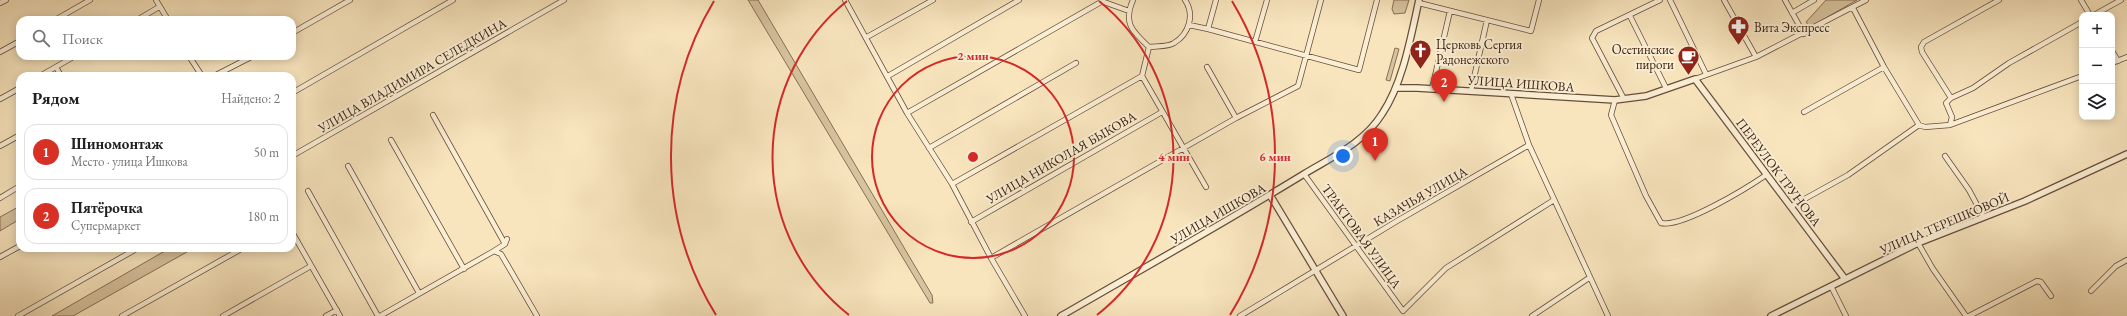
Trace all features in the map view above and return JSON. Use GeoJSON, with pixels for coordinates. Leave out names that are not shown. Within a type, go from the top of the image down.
{"type":"FeatureCollection","features":[{"type":"Feature","properties":{"kind":"street"},"geometry":{"type":"LineString","coordinates":[[0,4],[6,0]]}},
{"type":"Feature","properties":{"kind":"street"},"geometry":{"type":"LineString","coordinates":[[62,16],[90,0]]}},
{"type":"Feature","properties":{"kind":"street"},"geometry":{"type":"LineString","coordinates":[[156,0],[166,16]]}},
{"type":"Feature","properties":{"kind":"street"},"geometry":{"type":"LineString","coordinates":[[296,32],[350,0]]}},
{"type":"Feature","properties":{"kind":"street"},"geometry":{"type":"LineString","coordinates":[[296,91],[453,0]]}},
{"type":"Feature","properties":{"kind":"street","name":"УЛИЦА ВЛАДИМИРА СЕЛЕДКИНА"},"geometry":{"type":"LineString","coordinates":[[296,154],[564,0]]}},
{"type":"Feature","properties":{"kind":"street"},"geometry":{"type":"LineString","coordinates":[[845,0],[908,113],[952,184],[971,222],[1025,316]]}},
{"type":"Feature","properties":{"kind":"street"},"geometry":{"type":"LineString","coordinates":[[867,37],[933,0]]}},
{"type":"Feature","properties":{"kind":"street"},"geometry":{"type":"LineString","coordinates":[[888,76],[1018,0]]}},
{"type":"Feature","properties":{"kind":"street"},"geometry":{"type":"LineString","coordinates":[[1133,0],[1129,11],[1129,25],[1135,34],[1149,47]]}},
{"type":"Feature","properties":{"kind":"street"},"geometry":{"type":"LineString","coordinates":[[1149,47],[1173,44],[1182,37],[1189,25],[1190,14],[1185,0]]}},
{"type":"Feature","properties":{"kind":"street"},"geometry":{"type":"LineString","coordinates":[[1208,29],[1216,0]]}},
{"type":"Feature","properties":{"kind":"street"},"geometry":{"type":"LineString","coordinates":[[1255,42],[1267,0]]}},
{"type":"Feature","properties":{"kind":"street"},"geometry":{"type":"LineString","coordinates":[[991,258],[1236,118],[1298,86],[1321,0]]}},
{"type":"Feature","properties":{"kind":"street"},"geometry":{"type":"LineString","coordinates":[[1189,25],[1359,70],[1378,0]]}},
{"type":"Feature","properties":{"kind":"street"},"geometry":{"type":"LineString","coordinates":[[1396,88],[1419,2],[1531,31],[1539,0]]}},
{"type":"Feature","properties":{"kind":"street"},"geometry":{"type":"LineString","coordinates":[[1624,99],[1592,38],[1596,31],[1630,16],[1660,0]]}},
{"type":"Feature","properties":{"kind":"street"},"geometry":{"type":"LineString","coordinates":[[1670,0],[1706,74]]}},
{"type":"Feature","properties":{"kind":"street"},"geometry":{"type":"LineString","coordinates":[[1724,0],[1756,57]]}},
{"type":"Feature","properties":{"kind":"street"},"geometry":{"type":"LineString","coordinates":[[1785,0],[1804,34]]}},
{"type":"Feature","properties":{"kind":"street"},"geometry":{"type":"LineString","coordinates":[[1792,13],[1814,0]]}},
{"type":"Feature","properties":{"kind":"street","name":"УЛИЦА ИШКОВА"},"geometry":{"type":"LineString","coordinates":[[1061,316],[1270,196],[1351,145],[1370,131],[1382,114],[1396,88],[1615,100],[1646,96],[1756,57],[1804,34],[1866,0]]}},
{"type":"Feature","properties":{"kind":"street"},"geometry":{"type":"LineString","coordinates":[[1951,98],[1922,52],[1921,47],[1924,42],[1999,0]]}},
{"type":"Feature","properties":{"kind":"street"},"geometry":{"type":"LineString","coordinates":[[2081,0],[2088,12]]}},
{"type":"Feature","properties":{"kind":"street"},"geometry":{"type":"LineString","coordinates":[[2100,12],[2122,0]]}},
{"type":"Feature","properties":{"kind":"street"},"geometry":{"type":"LineString","coordinates":[[908,113],[1101,1],[1129,11]]}},
{"type":"Feature","properties":{"kind":"street"},"geometry":{"type":"LineString","coordinates":[[143,16],[160,7]]}},
{"type":"Feature","properties":{"kind":"street"},"geometry":{"type":"LineString","coordinates":[[1853,8],[1884,67],[1919,125],[1925,127],[1950,126],[2079,77]]}},
{"type":"Feature","properties":{"kind":"street"},"geometry":{"type":"LineString","coordinates":[[1432,89],[1450,11]]}},
{"type":"Feature","properties":{"kind":"street"},"geometry":{"type":"LineString","coordinates":[[1630,16],[1666,88]]}},
{"type":"Feature","properties":{"kind":"street"},"geometry":{"type":"LineString","coordinates":[[1471,91],[1487,20]]}},
{"type":"Feature","properties":{"kind":"street"},"geometry":{"type":"LineString","coordinates":[[1950,126],[1952,117],[1946,103],[1951,98],[1973,88],[2009,63],[2079,24]]}},
{"type":"Feature","properties":{"kind":"street"},"geometry":{"type":"LineString","coordinates":[[0,52],[16,43]]}},
{"type":"Feature","properties":{"kind":"street"},"geometry":{"type":"LineString","coordinates":[[1149,47],[1142,76],[1206,187]]}},
{"type":"Feature","properties":{"kind":"street"},"geometry":{"type":"LineString","coordinates":[[2115,56],[2118,61]]}},
{"type":"Feature","properties":{"kind":"street"},"geometry":{"type":"LineString","coordinates":[[2115,62],[2127,57]]}},
{"type":"Feature","properties":{"kind":"street"},"geometry":{"type":"LineString","coordinates":[[47,72],[67,60]]}},
{"type":"Feature","properties":{"kind":"street"},"geometry":{"type":"LineString","coordinates":[[192,60],[199,72]]}},
{"type":"Feature","properties":{"kind":"street"},"geometry":{"type":"LineString","coordinates":[[222,72],[245,60]]}},
{"type":"Feature","properties":{"kind":"street"},"geometry":{"type":"LineString","coordinates":[[929,148],[1076,63]]}},
{"type":"Feature","properties":{"kind":"street"},"geometry":{"type":"LineString","coordinates":[[56,67],[59,72]]}},
{"type":"Feature","properties":{"kind":"street"},"geometry":{"type":"LineString","coordinates":[[1207,67],[1236,118]]}},
{"type":"Feature","properties":{"kind":"street"},"geometry":{"type":"LineString","coordinates":[[1804,112],[1884,67]]}},
{"type":"Feature","properties":{"kind":"street"},"geometry":{"type":"LineString","coordinates":[[952,184],[1142,76]]}},
{"type":"Feature","properties":{"kind":"street","name":"ПЕРЕУЛОК ТРУНОВА"},"geometry":{"type":"LineString","coordinates":[[1695,79],[1766,175],[1792,206],[1845,279]]}},
{"type":"Feature","properties":{"kind":"street"},"geometry":{"type":"LineString","coordinates":[[0,99],[16,90]]}},
{"type":"Feature","properties":{"kind":"street"},"geometry":{"type":"LineString","coordinates":[[1511,94],[1529,146],[1589,278],[1608,316]]}},
{"type":"Feature","properties":{"kind":"street"},"geometry":{"type":"LineString","coordinates":[[1615,100],[1611,115],[1646,196],[1660,223],[1665,224],[1690,216],[1721,202],[1766,175]]}},
{"type":"Feature","properties":{"kind":"street","name":"УЛИЦА НИКОЛАЯ БЫКОВА"},"geometry":{"type":"LineString","coordinates":[[971,222],[1162,112]]}},
{"type":"Feature","properties":{"kind":"street"},"geometry":{"type":"LineString","coordinates":[[308,191],[379,316],[494,251],[506,242],[434,115]]}},
{"type":"Feature","properties":{"kind":"street"},"geometry":{"type":"LineString","coordinates":[[1792,206],[1848,175],[1919,125]]}},
{"type":"Feature","properties":{"kind":"street"},"geometry":{"type":"LineString","coordinates":[[0,146],[16,137]]}},
{"type":"Feature","properties":{"kind":"street"},"geometry":{"type":"LineString","coordinates":[[391,140],[464,268]]}},
{"type":"Feature","properties":{"kind":"street","name":"КАЗАЧЬЯ УЛИЦА"},"geometry":{"type":"LineString","coordinates":[[1240,316],[1356,246],[1529,146]]}},
{"type":"Feature","properties":{"kind":"street","name":"УЛИЦА ТЕРЕШКОВОЙ"},"geometry":{"type":"LineString","coordinates":[[1771,316],[1918,243],[2041,194],[2127,154]]}},
{"type":"Feature","properties":{"kind":"street"},"geometry":{"type":"LineString","coordinates":[[1945,156],[1969,190],[1983,216]]}},
{"type":"Feature","properties":{"kind":"street"},"geometry":{"type":"LineString","coordinates":[[348,166],[419,293]]}},
{"type":"Feature","properties":{"kind":"street","name":"ТРАКТОВАЯ УЛИЦА"},"geometry":{"type":"LineString","coordinates":[[1304,174],[1403,311],[1446,268],[1554,200]]}},
{"type":"Feature","properties":{"kind":"street"},"geometry":{"type":"LineString","coordinates":[[0,198],[16,188]]}},
{"type":"Feature","properties":{"kind":"street"},"geometry":{"type":"LineString","coordinates":[[1270,196],[1343,316]]}},
{"type":"Feature","properties":{"kind":"street"},"geometry":{"type":"LineString","coordinates":[[296,239],[340,316]]}},
{"type":"Feature","properties":{"kind":"street"},"geometry":{"type":"LineString","coordinates":[[1918,243],[1933,269],[1966,316]]}},
{"type":"Feature","properties":{"kind":"street"},"geometry":{"type":"LineString","coordinates":[[0,257],[16,248]]}},
{"type":"Feature","properties":{"kind":"street"},"geometry":{"type":"LineString","coordinates":[[494,251],[502,254],[537,316]]}},
{"type":"Feature","properties":{"kind":"street"},"geometry":{"type":"LineString","coordinates":[[18,316],[131,252]]}},
{"type":"Feature","properties":{"kind":"street"},"geometry":{"type":"LineString","coordinates":[[122,316],[236,252]]}},
{"type":"Feature","properties":{"kind":"street"},"geometry":{"type":"LineString","coordinates":[[2091,291],[2116,266],[2127,260]]}},
{"type":"Feature","properties":{"kind":"street"},"geometry":{"type":"LineString","coordinates":[[223,316],[312,266]]}},
{"type":"Feature","properties":{"kind":"street"},"geometry":{"type":"LineString","coordinates":[[1532,316],[1589,278]]}},
{"type":"Feature","properties":{"kind":"street"},"geometry":{"type":"LineString","coordinates":[[1969,316],[2037,281],[2041,282],[2052,296]]}},
{"type":"Feature","properties":{"kind":"street"},"geometry":{"type":"LineString","coordinates":[[1831,286],[1846,316]]}},
{"type":"Feature","properties":{"kind":"street"},"geometry":{"type":"LineString","coordinates":[[326,316],[337,310]]}},
{"type":"Feature","properties":{"kind":"shaded area"},"geometry":{"type":"Polygon","coordinates":[[[748,0],[758,0],[932,295],[933,303],[930,303],[748,0]]]}},
{"type":"Feature","properties":{"kind":"shaded area"},"geometry":{"type":"Polygon","coordinates":[[[1394,0],[1409,0],[1405,13],[1394,14],[1392,9],[1394,0]]]}},
{"type":"Feature","properties":{"kind":"shaded area"},"geometry":{"type":"Polygon","coordinates":[[[1826,0],[1857,0],[1810,27],[1806,22],[1826,0]]]}},
{"type":"Feature","properties":{"kind":"shaded area"},"geometry":{"type":"Polygon","coordinates":[[[1395,48],[1399,49],[1390,81],[1386,80],[1395,48]]]}},
{"type":"Feature","properties":{"kind":"shaded area"},"geometry":{"type":"Polygon","coordinates":[[[16,208],[16,221],[0,231],[0,217],[16,208]]]}},
{"type":"Feature","properties":{"kind":"shaded area"},"geometry":{"type":"Polygon","coordinates":[[[163,252],[187,252],[73,316],[52,316],[163,252]]]}},
{"type":"Feature","properties":{"kind":"place","name":"Вита Экспресс"},"geometry":{"type":"Point","coordinates":[1738,46]}},
{"type":"Feature","properties":{"kind":"place","name":"Церковь Сергия Радонежского"},"geometry":{"type":"Point","coordinates":[1420,70]}},
{"type":"Feature","properties":{"kind":"place","name":"Осетинские пироги"},"geometry":{"type":"Point","coordinates":[1689,76]}},
{"type":"Feature","properties":{"kind":"place","name":"Пятёрочка"},"geometry":{"type":"Point","coordinates":[1444,102]}},
{"type":"Feature","properties":{"kind":"place","name":"Шиномонтаж"},"geometry":{"type":"Point","coordinates":[1375,161]}}]}
